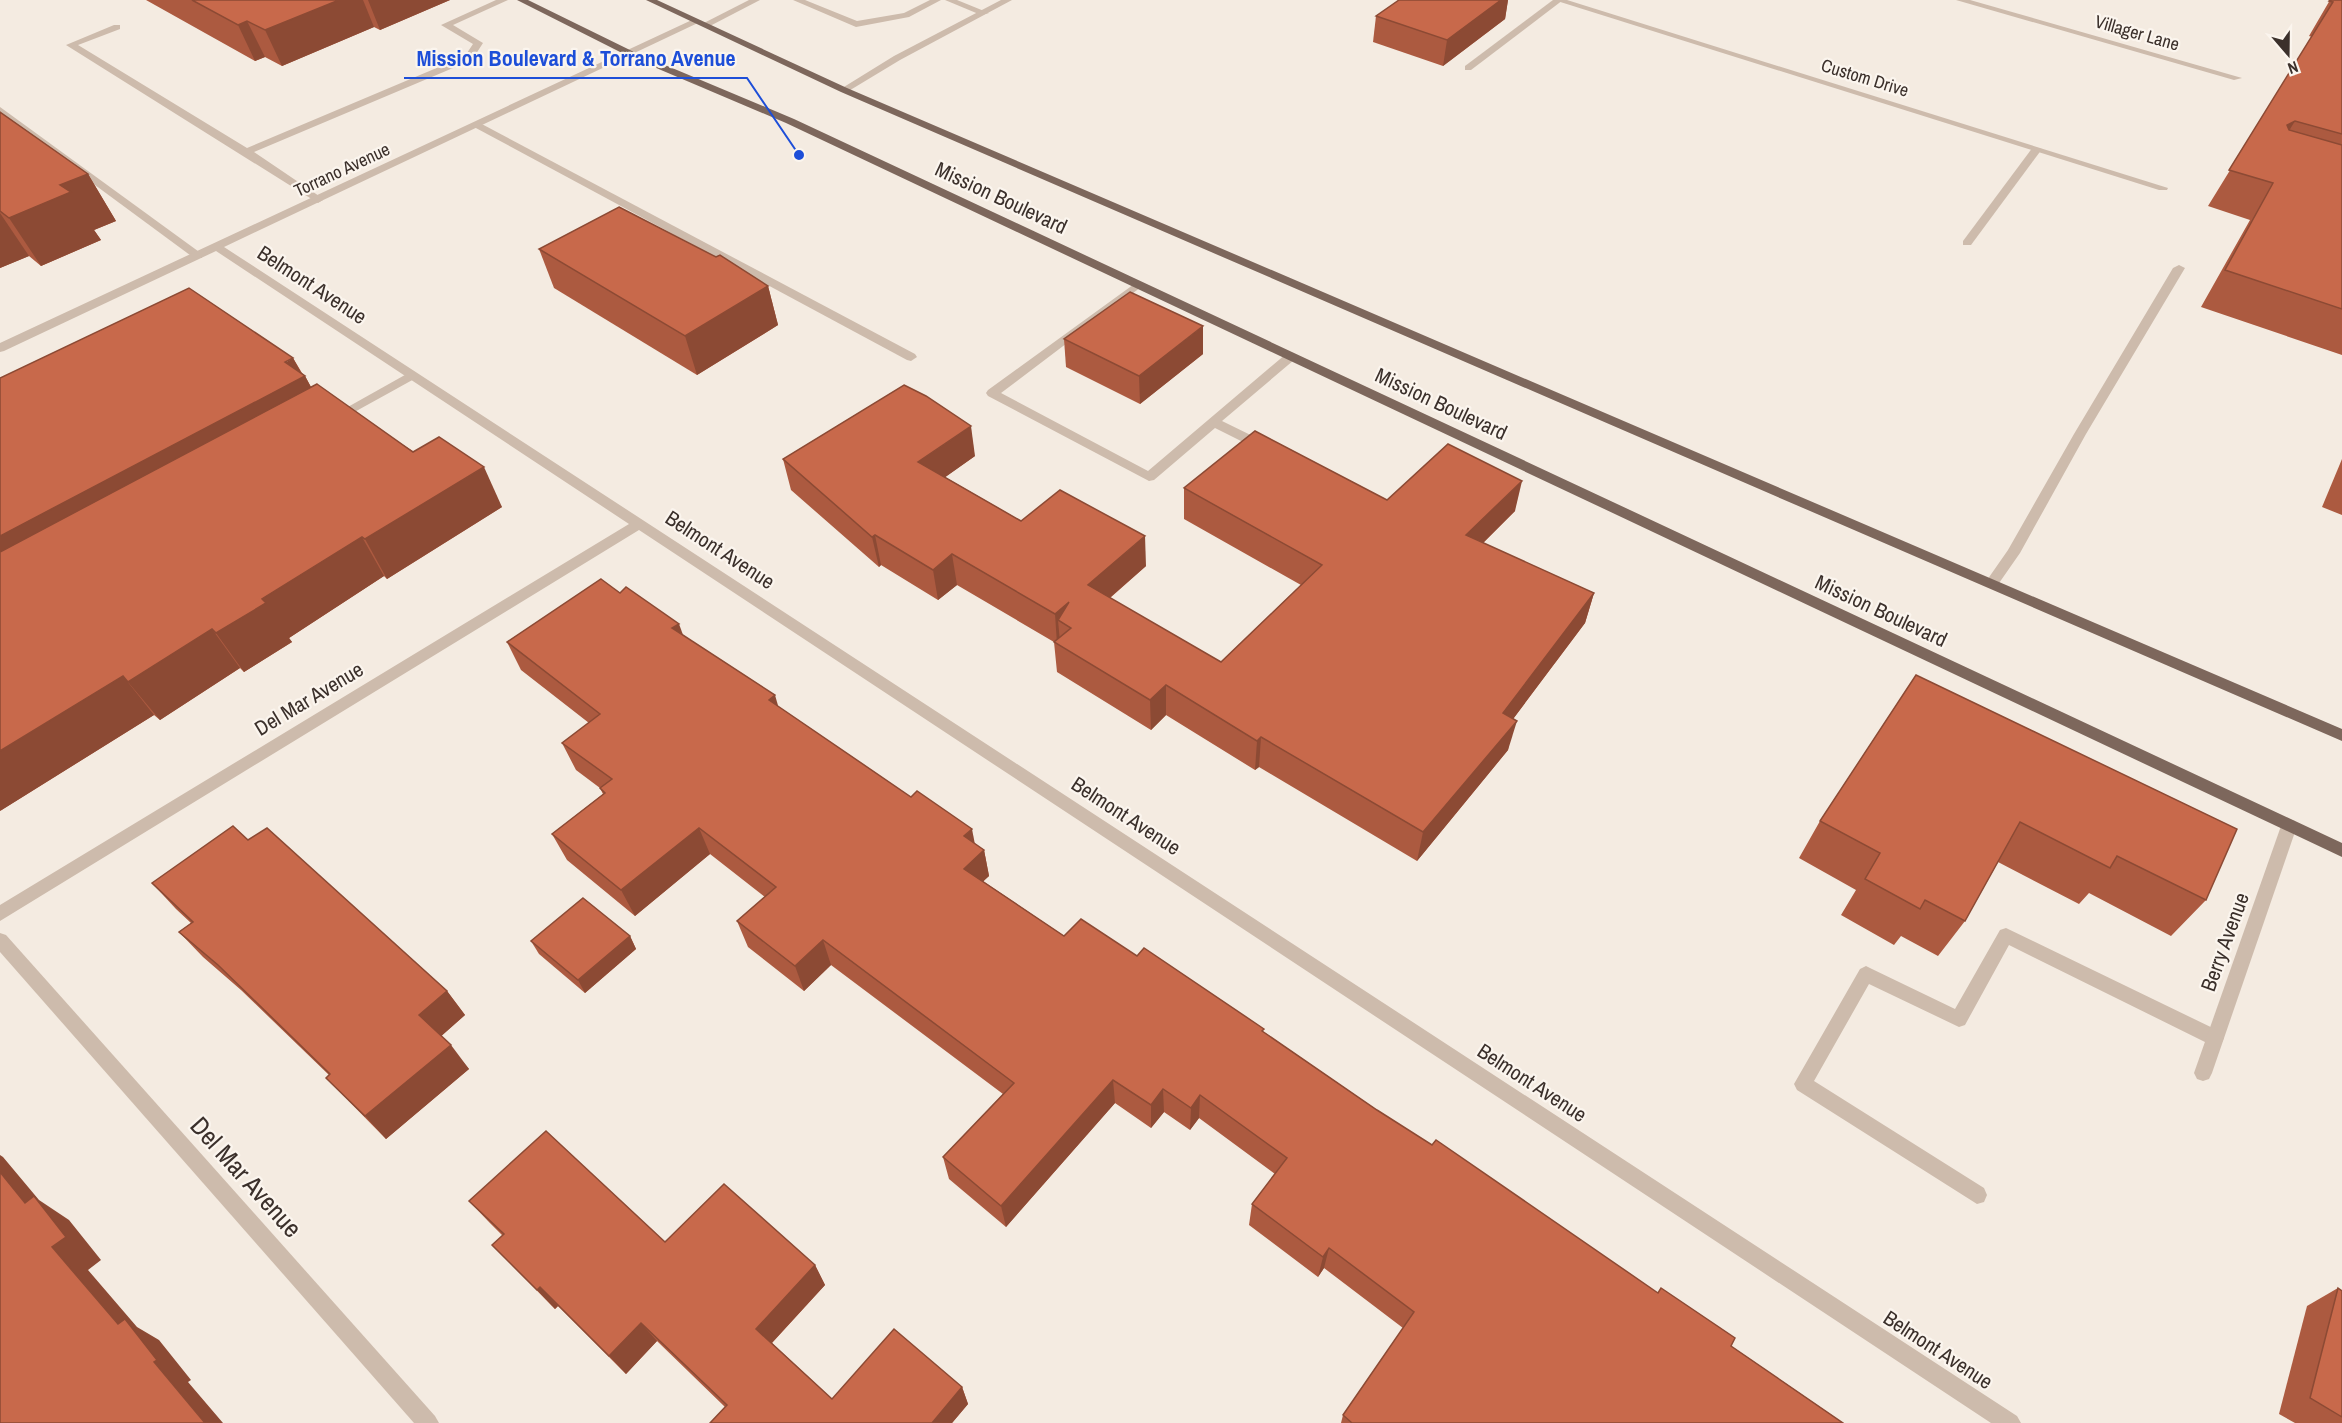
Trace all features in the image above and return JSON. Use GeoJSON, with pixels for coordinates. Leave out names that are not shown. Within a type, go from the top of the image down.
{"type":"FeatureCollection","features":[{"type":"Feature","properties":{"kind":"main road","name":"Mission Boulevard"},"geometry":{"type":"LineString","coordinates":[[521,0],[632,54],[790,122],[2342,850]]}},
{"type":"Feature","properties":{"kind":"main road","name":"Mission Boulevard"},"geometry":{"type":"LineString","coordinates":[[650,0],[844,90],[2342,735]]}},
{"type":"Feature","properties":{"kind":"street"},"geometry":{"type":"LineString","coordinates":[[246,152],[469,58],[478,44],[446,25],[504,0]]}},
{"type":"Feature","properties":{"kind":"street","name":"Torrano Avenue"},"geometry":{"type":"LineString","coordinates":[[0,348],[632,54],[756,0]]}},
{"type":"Feature","properties":{"kind":"street"},"geometry":{"type":"LineString","coordinates":[[796,0],[856,24],[906,15],[937,0]]}},
{"type":"Feature","properties":{"kind":"street"},"geometry":{"type":"LineString","coordinates":[[950,0],[984,14]]}},
{"type":"Feature","properties":{"kind":"street"},"geometry":{"type":"LineString","coordinates":[[844,90],[897,58],[1008,0]]}},
{"type":"Feature","properties":{"kind":"street"},"geometry":{"type":"LineString","coordinates":[[1468,68],[1559,0]]}},
{"type":"Feature","properties":{"kind":"street","name":"Custom Drive"},"geometry":{"type":"LineString","coordinates":[[1559,0],[2163,188]]}},
{"type":"Feature","properties":{"kind":"street","name":"Villager Lane"},"geometry":{"type":"LineString","coordinates":[[1960,0],[2237,78]]}},
{"type":"Feature","properties":{"kind":"street"},"geometry":{"type":"LineString","coordinates":[[117,27],[71,45],[246,152],[318,200]]}},
{"type":"Feature","properties":{"kind":"street"},"geometry":{"type":"LineString","coordinates":[[0,110],[198,256]]}},
{"type":"Feature","properties":{"kind":"street"},"geometry":{"type":"LineString","coordinates":[[478,125],[911,357]]}},
{"type":"Feature","properties":{"kind":"street"},"geometry":{"type":"LineString","coordinates":[[1967,243],[2037,149]]}},
{"type":"Feature","properties":{"kind":"street","name":"Belmont Avenue"},"geometry":{"type":"LineString","coordinates":[[217,247],[2010,1423]]}},
{"type":"Feature","properties":{"kind":"street"},"geometry":{"type":"LineString","coordinates":[[1992,584],[2013,553],[2179,268]]}},
{"type":"Feature","properties":{"kind":"street"},"geometry":{"type":"LineString","coordinates":[[1137,285],[992,393],[1149,477],[1290,357]]}},
{"type":"Feature","properties":{"kind":"street"},"geometry":{"type":"LineString","coordinates":[[324,424],[412,375]]}},
{"type":"Feature","properties":{"kind":"street"},"geometry":{"type":"LineString","coordinates":[[1213,422],[1277,454]]}},
{"type":"Feature","properties":{"kind":"street","name":"Del Mar Avenue"},"geometry":{"type":"LineString","coordinates":[[0,914],[641,523]]}},
{"type":"Feature","properties":{"kind":"street","name":"Berry Avenue"},"geometry":{"type":"LineString","coordinates":[[2203,1073],[2289,826]]}},
{"type":"Feature","properties":{"kind":"street"},"geometry":{"type":"LineString","coordinates":[[1977,1195],[1803,1084],[1866,974],[1959,1019],[2006,934],[2215,1038]]}},
{"type":"Feature","properties":{"kind":"street","name":"Del Mar Avenue"},"geometry":{"type":"LineString","coordinates":[[0,940],[428,1423]]}},
{"type":"Feature","properties":{"kind":"building"},"geometry":{"type":"Polygon","coordinates":[[[192,0],[339,0],[265,30],[247,21],[238,25],[192,0]]]}},
{"type":"Feature","properties":{"kind":"building"},"geometry":{"type":"Polygon","coordinates":[[[1399,0],[1501,0],[1447,40],[1376,16],[1399,0]]]}},
{"type":"Feature","properties":{"kind":"building"},"geometry":{"type":"Polygon","coordinates":[[[2330,0],[2342,0],[2342,134],[2295,121],[2287,125],[2289,130],[2342,145],[2342,309],[2225,270],[2273,183],[2229,170],[2333,2],[2330,0]]]}},
{"type":"Feature","properties":{"kind":"building"},"geometry":{"type":"Polygon","coordinates":[[[0,112],[88,174],[60,185],[71,192],[9,218],[0,211],[0,112]]]}},
{"type":"Feature","properties":{"kind":"building"},"geometry":{"type":"Polygon","coordinates":[[[619,207],[716,257],[720,255],[768,286],[685,336],[539,249],[619,207]]]}},
{"type":"Feature","properties":{"kind":"building"},"geometry":{"type":"Polygon","coordinates":[[[189,288],[293,358],[285,362],[305,376],[0,536],[0,378],[189,288]]]}},
{"type":"Feature","properties":{"kind":"building"},"geometry":{"type":"Polygon","coordinates":[[[1130,292],[1203,326],[1139,376],[1064,339],[1130,292]]]}},
{"type":"Feature","properties":{"kind":"building"},"geometry":{"type":"Polygon","coordinates":[[[317,384],[413,452],[439,437],[484,467],[365,539],[362,537],[262,599],[266,603],[216,633],[212,629],[128,682],[123,676],[0,751],[0,552],[317,384]]]}},
{"type":"Feature","properties":{"kind":"building"},"geometry":{"type":"Polygon","coordinates":[[[904,385],[926,396],[971,426],[918,462],[1021,521],[1060,490],[1145,536],[1088,585],[1221,662],[1322,565],[1184,488],[1255,431],[1387,500],[1448,444],[1522,481],[1466,535],[1594,593],[1503,713],[1517,721],[1423,832],[1261,737],[1257,741],[1166,685],[1150,700],[1054,642],[1071,628],[1058,620],[1069,602],[1055,614],[952,554],[933,570],[875,535],[872,537],[783,459],[904,385]]]}},
{"type":"Feature","properties":{"kind":"building"},"geometry":{"type":"Polygon","coordinates":[[[601,579],[620,593],[626,587],[679,624],[672,628],[775,695],[769,700],[911,797],[917,791],[972,829],[964,836],[984,850],[964,869],[1064,936],[1081,919],[1137,956],[1144,948],[1264,1029],[1262,1031],[1377,1110],[1432,1145],[1436,1140],[1658,1293],[1661,1288],[1735,1338],[1731,1346],[1843,1423],[1352,1423],[1343,1415],[1414,1312],[1329,1248],[1323,1257],[1252,1204],[1287,1158],[1200,1095],[1191,1108],[1163,1089],[1151,1105],[1113,1080],[1001,1206],[943,1157],[1014,1083],[823,940],[795,966],[737,921],[776,887],[699,828],[621,890],[552,834],[605,793],[600,788],[612,779],[562,743],[600,714],[507,642],[601,579]]]}},
{"type":"Feature","properties":{"kind":"building"},"geometry":{"type":"Polygon","coordinates":[[[1916,675],[2237,829],[2206,900],[2117,856],[2110,868],[2020,822],[1965,921],[1925,900],[1920,909],[1865,879],[1880,853],[1820,821],[1916,675]]]}},
{"type":"Feature","properties":{"kind":"building"},"geometry":{"type":"Polygon","coordinates":[[[233,826],[248,840],[267,828],[447,991],[419,1015],[451,1045],[365,1116],[326,1078],[330,1074],[218,965],[179,932],[193,922],[152,883],[233,826]]]}},
{"type":"Feature","properties":{"kind":"building"},"geometry":{"type":"Polygon","coordinates":[[[583,898],[630,936],[578,980],[531,941],[583,898]]]}},
{"type":"Feature","properties":{"kind":"building"},"geometry":{"type":"Polygon","coordinates":[[[546,1131],[665,1242],[724,1184],[815,1265],[756,1329],[832,1399],[894,1329],[962,1387],[932,1423],[710,1423],[727,1405],[641,1323],[609,1356],[540,1287],[537,1290],[492,1245],[504,1234],[469,1201],[546,1131]]]}},
{"type":"Feature","properties":{"kind":"building"},"geometry":{"type":"Polygon","coordinates":[[[0,1172],[25,1203],[34,1196],[66,1237],[52,1247],[118,1324],[125,1319],[157,1360],[154,1362],[205,1423],[0,1423],[0,1172]]]}},
{"type":"Feature","properties":{"kind":"building"},"geometry":{"type":"Polygon","coordinates":[[[2338,1288],[2342,1291],[2342,1417],[2310,1398],[2338,1288]]]}},
{"type":"Feature","properties":{"kind":"place","name":"Mission Boulevard & Torrano Avenue"},"geometry":{"type":"Point","coordinates":[799,155]}}]}
